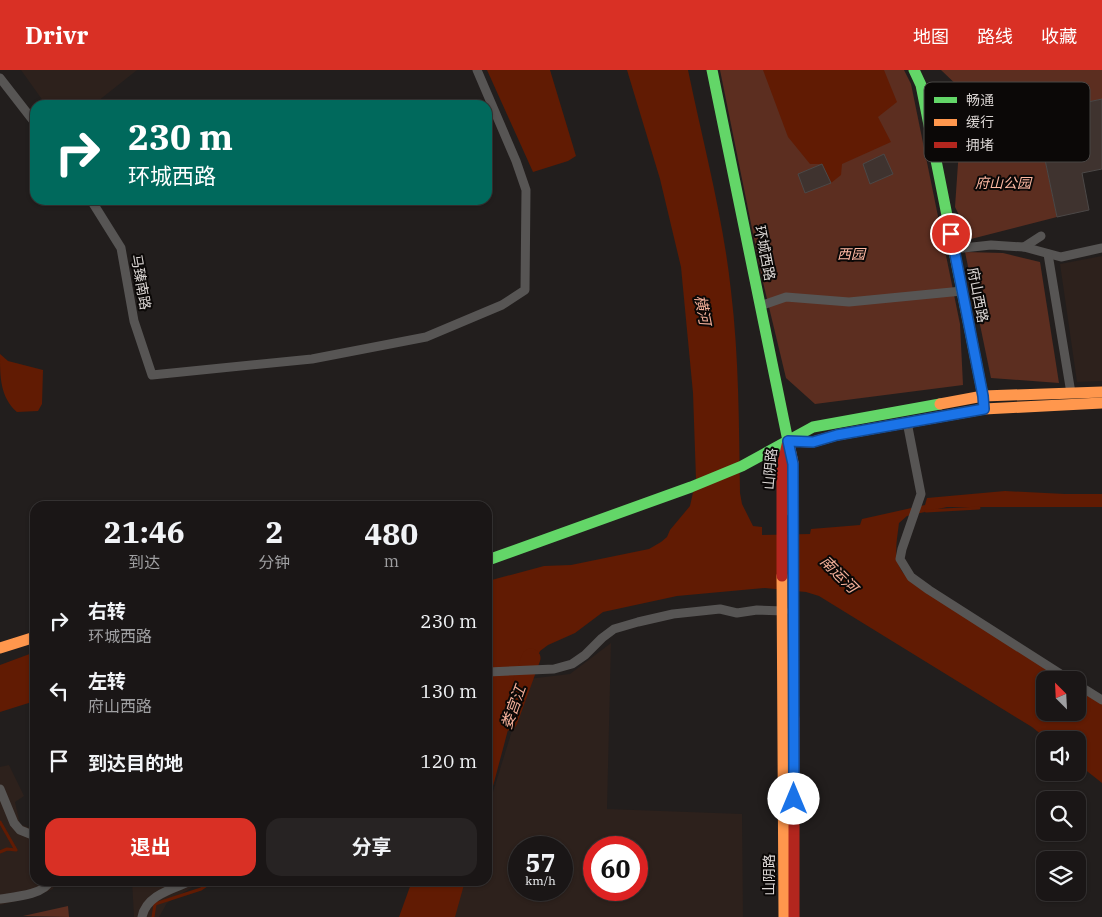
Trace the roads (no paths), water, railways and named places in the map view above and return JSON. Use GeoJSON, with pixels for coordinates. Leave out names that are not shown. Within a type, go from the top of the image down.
{"type":"FeatureCollection","features":[{"type":"Feature","properties":{"kind":"main road","name":"环城西路"},"geometry":{"type":"LineString","coordinates":[[712,70],[788,441]]}},
{"type":"Feature","properties":{"kind":"main road","name":"府山西路"},"geometry":{"type":"LineString","coordinates":[[914,70],[921,85],[924,100]]}},
{"type":"Feature","properties":{"kind":"main road","name":"府山西路"},"geometry":{"type":"LineString","coordinates":[[937,162],[984,409]]}},
{"type":"Feature","properties":{"kind":"main road"},"geometry":{"type":"LineString","coordinates":[[492,559],[742,466],[813,427],[983,396],[1102,392]]}},
{"type":"Feature","properties":{"kind":"main road"},"geometry":{"type":"LineString","coordinates":[[788,441],[813,442],[837,435],[984,409],[1102,403]]}},
{"type":"Feature","properties":{"kind":"main road","name":"山阴路"},"geometry":{"type":"LineString","coordinates":[[788,441],[782,467],[788,528],[794,917]]}},
{"type":"Feature","properties":{"kind":"main road","name":"山阴路"},"geometry":{"type":"LineString","coordinates":[[784,917],[784,611],[788,591]]}},
{"type":"Feature","properties":{"kind":"main road"},"geometry":{"type":"LineString","coordinates":[[0,648],[30,639]]}},
{"type":"Feature","properties":{"kind":"street","name":"马臻南路"},"geometry":{"type":"LineString","coordinates":[[477,70],[490,100]]}},
{"type":"Feature","properties":{"kind":"street"},"geometry":{"type":"LineString","coordinates":[[0,78],[30,117]]}},
{"type":"Feature","properties":{"kind":"street","name":"马臻南路"},"geometry":{"type":"LineString","coordinates":[[95,205],[121,248],[134,321],[152,375],[312,359],[426,337],[502,305],[525,290],[526,190],[492,105]]}},
{"type":"Feature","properties":{"kind":"street"},"geometry":{"type":"LineString","coordinates":[[1024,247],[1041,236]]}},
{"type":"Feature","properties":{"kind":"street"},"geometry":{"type":"LineString","coordinates":[[954,248],[991,245],[1024,247],[1061,257],[1102,248]]}},
{"type":"Feature","properties":{"kind":"street"},"geometry":{"type":"LineString","coordinates":[[1048,254],[1071,393]]}},
{"type":"Feature","properties":{"kind":"street"},"geometry":{"type":"LineString","coordinates":[[760,306],[786,297],[849,302],[962,291]]}},
{"type":"Feature","properties":{"kind":"street"},"geometry":{"type":"LineString","coordinates":[[907,422],[921,494],[902,549],[900,559],[903,565],[911,577],[929,590],[1056,671]]}},
{"type":"Feature","properties":{"kind":"street"},"geometry":{"type":"LineString","coordinates":[[492,672],[554,669],[572,664],[614,630],[673,614],[720,608],[737,613],[757,610],[784,611]]}},
{"type":"Feature","properties":{"kind":"street"},"geometry":{"type":"LineString","coordinates":[[1086,689],[1102,700]]}},
{"type":"Feature","properties":{"kind":"street"},"geometry":{"type":"LineString","coordinates":[[0,789],[14,823],[20,830],[30,834]]}},
{"type":"Feature","properties":{"kind":"street"},"geometry":{"type":"LineString","coordinates":[[0,899],[42,890],[48,886]]}},
{"type":"Feature","properties":{"kind":"street"},"geometry":{"type":"LineString","coordinates":[[142,917],[143,909],[152,899],[180,886]]}},
{"type":"Feature","properties":{"kind":"water"},"geometry":{"type":"Polygon","coordinates":[[[487,70],[550,70],[576,156],[568,161],[533,172],[487,70]]]}},
{"type":"Feature","properties":{"kind":"water"},"geometry":{"type":"Polygon","coordinates":[[[627,70],[688,70],[718,207],[731,291],[737,366],[740,493],[742,504],[753,526],[762,527],[762,535],[810,534],[811,529],[860,525],[862,519],[925,505],[927,498],[1005,491],[1102,494],[1102,507],[947,507],[907,516],[899,523],[896,550],[900,568],[904,574],[974,623],[1050,671],[1036,671],[1036,721],[1086,721],[1086,693],[1102,704],[1102,783],[1086,770],[1086,731],[1037,731],[819,596],[806,592],[765,588],[677,596],[603,612],[575,633],[548,645],[540,651],[527,681],[521,681],[492,790],[492,580],[544,566],[571,565],[649,549],[667,537],[670,530],[690,506],[696,479],[693,393],[681,267],[660,179],[627,70]]]}},
{"type":"Feature","properties":{"kind":"water"},"geometry":{"type":"Polygon","coordinates":[[[763,70],[884,70],[897,102],[878,117],[891,142],[842,164],[841,175],[831,183],[822,164],[810,164],[788,137],[763,70]]]}},
{"type":"Feature","properties":{"kind":"water"},"geometry":{"type":"Polygon","coordinates":[[[0,354],[8,361],[43,370],[42,404],[38,411],[17,412],[7,400],[2,386],[0,354]]]}},
{"type":"Feature","properties":{"kind":"water"},"geometry":{"type":"Polygon","coordinates":[[[30,654],[30,703],[0,712],[0,665],[30,654]]]}},
{"type":"Feature","properties":{"kind":"water"},"geometry":{"type":"Polygon","coordinates":[[[410,886],[464,886],[455,917],[399,917],[410,886]]]}},
{"type":"Feature","properties":{"kind":"waterway"},"geometry":{"type":"LineString","coordinates":[[926,511],[979,508]]}},
{"type":"Feature","properties":{"kind":"waterway","name":"娄宫江"},"geometry":{"type":"LineString","coordinates":[[508,721],[531,658]]}},
{"type":"Feature","properties":{"kind":"waterway"},"geometry":{"type":"LineString","coordinates":[[0,822],[16,850],[7,849],[0,852]]}},
{"type":"Feature","properties":{"kind":"waterway"},"geometry":{"type":"LineString","coordinates":[[153,917],[155,904],[206,886]]}},
{"type":"Feature","properties":{"kind":"park label","name":"府山公园"},"geometry":{"type":"Point","coordinates":[1003,183]}},
{"type":"Feature","properties":{"kind":"park label","name":"西园"},"geometry":{"type":"Point","coordinates":[851,254]}},
{"type":"Feature","properties":{"kind":"water label","name":"横河"},"geometry":{"type":"Point","coordinates":[703,310]}},
{"type":"Feature","properties":{"kind":"water label","name":"南运河"},"geometry":{"type":"Point","coordinates":[839,574]}}]}
